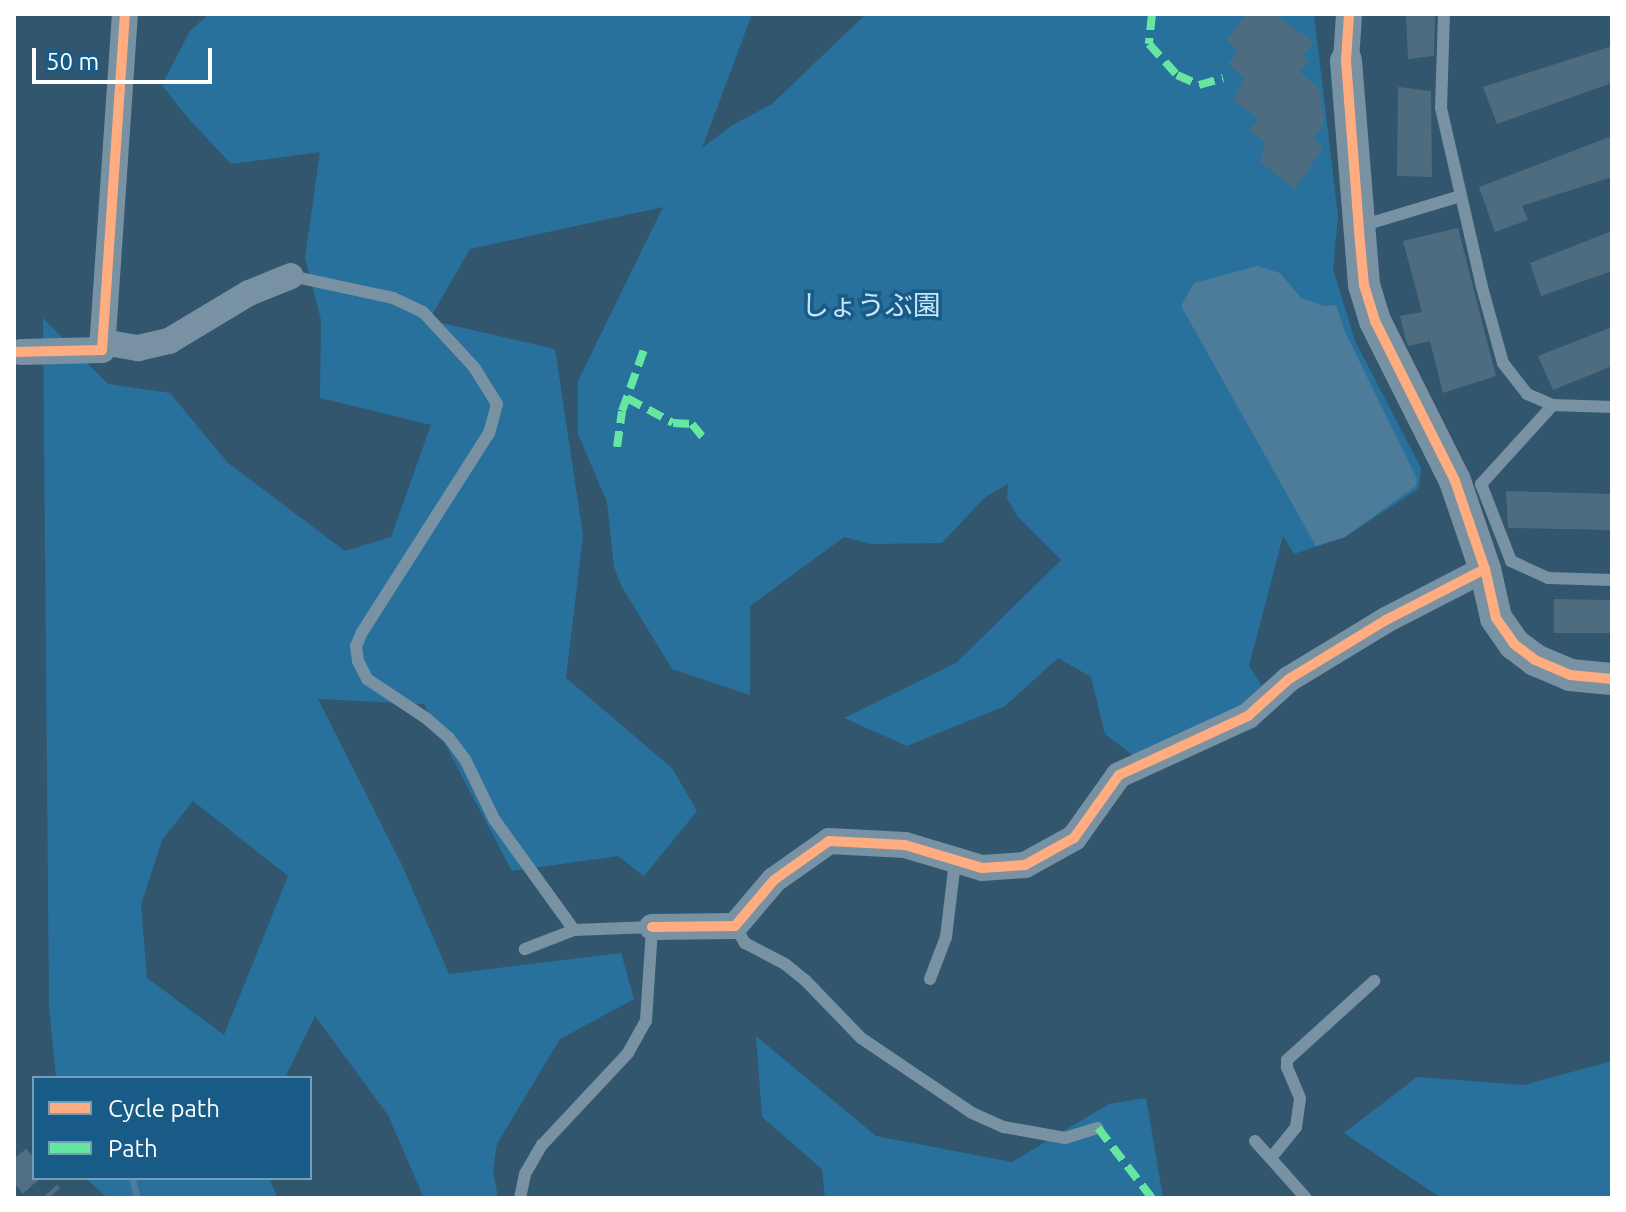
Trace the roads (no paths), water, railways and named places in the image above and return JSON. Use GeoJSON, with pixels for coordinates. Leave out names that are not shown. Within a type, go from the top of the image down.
{"type":"FeatureCollection","features":[{"type":"Feature","properties":{"kind":"street"},"geometry":{"type":"LineString","coordinates":[[21,352],[102,350],[125,14]]}},
{"type":"Feature","properties":{"kind":"street"},"geometry":{"type":"LineString","coordinates":[[1349,14],[1346,61],[1359,227],[1364,285],[1375,321],[1455,481],[1485,569],[1496,618],[1514,644],[1535,660],[1570,675],[1612,679]]}},
{"type":"Feature","properties":{"kind":"street"},"geometry":{"type":"LineString","coordinates":[[103,342],[138,348],[169,341],[249,293],[291,276]]}},
{"type":"Feature","properties":{"kind":"street"},"geometry":{"type":"LineString","coordinates":[[652,927],[735,926],[774,880],[829,841],[905,845],[982,868],[1025,865],[1074,838],[1119,775],[1248,716],[1289,679],[1386,620],[1485,569]]}},
{"type":"Feature","properties":{"kind":"lane"},"geometry":{"type":"LineString","coordinates":[[1444,14],[1441,108],[1503,363],[1527,394],[1553,405],[1612,407]]}},
{"type":"Feature","properties":{"kind":"lane"},"geometry":{"type":"LineString","coordinates":[[1359,227],[1461,196]]}},
{"type":"Feature","properties":{"kind":"lane"},"geometry":{"type":"LineString","coordinates":[[291,276],[393,298],[423,312],[474,367],[497,404],[489,433],[362,632],[356,646],[358,661],[367,679],[426,718],[449,738],[465,759],[494,819],[574,930]]}},
{"type":"Feature","properties":{"kind":"lane"},"geometry":{"type":"LineString","coordinates":[[1553,405],[1481,484],[1511,561],[1548,578],[1612,580]]}},
{"type":"Feature","properties":{"kind":"lane"},"geometry":{"type":"LineString","coordinates":[[930,979],[946,937],[955,862]]}},
{"type":"Feature","properties":{"kind":"lane"},"geometry":{"type":"LineString","coordinates":[[735,926],[745,943],[785,964],[805,980],[861,1038],[972,1113],[1004,1127],[1065,1138],[1098,1128]]}},
{"type":"Feature","properties":{"kind":"lane"},"geometry":{"type":"LineString","coordinates":[[520,1198],[525,1174],[542,1145],[628,1053],[646,1021],[652,927],[574,930],[525,949]]}},
{"type":"Feature","properties":{"kind":"lane"},"geometry":{"type":"LineString","coordinates":[[1271,1158],[1296,1127],[1300,1098],[1287,1060],[1374,981]]}},
{"type":"Feature","properties":{"kind":"lane"},"geometry":{"type":"LineString","coordinates":[[1255,1141],[1306,1198]]}},
{"type":"Feature","properties":{"kind":"waterway"},"geometry":{"type":"LineString","coordinates":[[132,1180],[137,1198]]}},
{"type":"Feature","properties":{"kind":"tunnel"},"geometry":{"type":"LineString","coordinates":[[14,1159],[32,1180]]}},
{"type":"Feature","properties":{"kind":"tunnel"},"geometry":{"type":"LineString","coordinates":[[32,1180],[48,1198]]}},
{"type":"Feature","properties":{"kind":"park label","name":"しょうぶ園"},"geometry":{"type":"Point","coordinates":[871,305]}}]}
